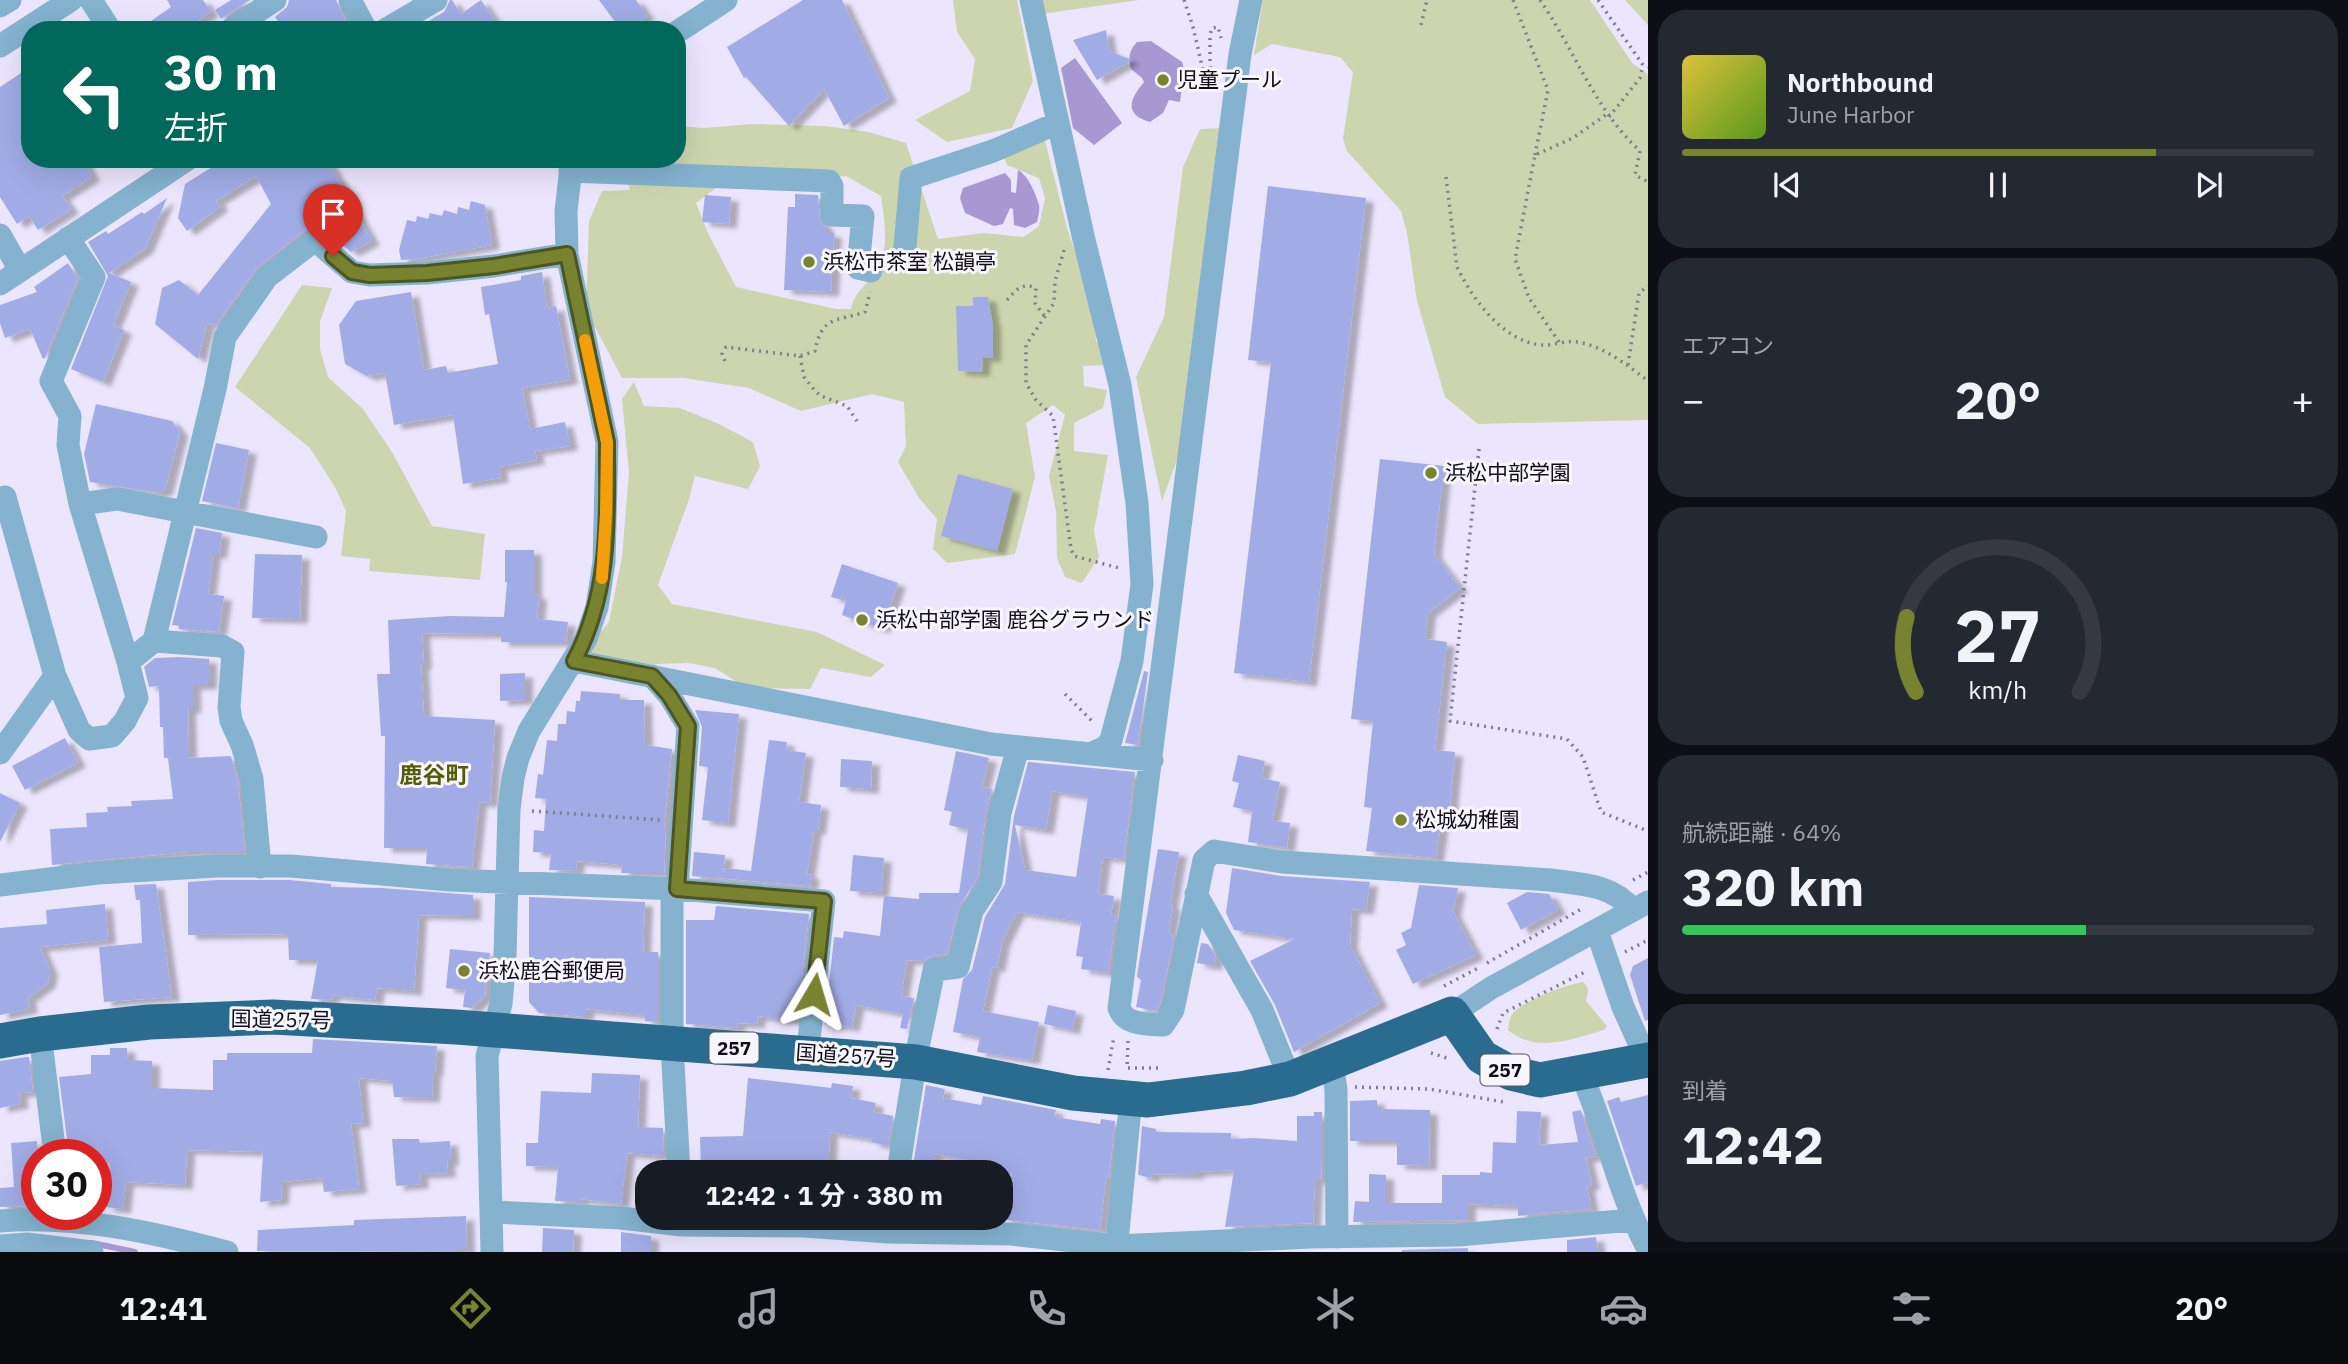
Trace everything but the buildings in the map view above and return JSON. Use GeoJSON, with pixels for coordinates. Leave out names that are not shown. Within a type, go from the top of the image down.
{"type":"FeatureCollection","features":[{"type":"Feature","properties":{"kind":"highway","name":"国道257号"},"geometry":{"type":"LineString","coordinates":[[0,1041],[149,1022],[273,1017],[494,1029],[916,1062],[1073,1093],[1148,1100],[1246,1088],[1290,1079],[1334,1076],[1446,1001]]}},
{"type":"Feature","properties":{"kind":"highway","name":"257"},"geometry":{"type":"LineString","coordinates":[[1446,1001],[1482,1057],[1511,1073],[1540,1080],[1644,1060]]}},
{"type":"Feature","properties":{"kind":"street"},"geometry":{"type":"LineString","coordinates":[[0,6],[10,0]]}},
{"type":"Feature","properties":{"kind":"street"},"geometry":{"type":"LineString","coordinates":[[39,21],[71,0]]}},
{"type":"Feature","properties":{"kind":"street"},"geometry":{"type":"LineString","coordinates":[[91,0],[104,21]]}},
{"type":"Feature","properties":{"kind":"street"},"geometry":{"type":"LineString","coordinates":[[244,21],[275,0]]}},
{"type":"Feature","properties":{"kind":"street"},"geometry":{"type":"LineString","coordinates":[[350,0],[361,21]]}},
{"type":"Feature","properties":{"kind":"street"},"geometry":{"type":"LineString","coordinates":[[401,21],[436,0]]}},
{"type":"Feature","properties":{"kind":"street"},"geometry":{"type":"LineString","coordinates":[[686,26],[726,0]]}},
{"type":"Feature","properties":{"kind":"street"},"geometry":{"type":"LineString","coordinates":[[1031,0],[1084,240],[1120,385],[1137,503],[1142,584],[1132,661],[1111,740],[1106,747],[1090,754]]}},
{"type":"Feature","properties":{"kind":"street"},"geometry":{"type":"LineString","coordinates":[[1251,0],[1240,54],[1119,1009],[1123,1024],[1163,1025],[1173,1010],[1204,860],[1214,851],[1282,862],[1550,880],[1594,886],[1640,906]]}},
{"type":"Feature","properties":{"kind":"street"},"geometry":{"type":"LineString","coordinates":[[0,46],[21,32]]}},
{"type":"Feature","properties":{"kind":"street"},"geometry":{"type":"LineString","coordinates":[[904,258],[911,178],[993,151],[1053,125],[1057,120]]}},
{"type":"Feature","properties":{"kind":"street"},"geometry":{"type":"LineString","coordinates":[[0,284],[174,168]]}},
{"type":"Feature","properties":{"kind":"street"},"geometry":{"type":"LineString","coordinates":[[492,1252],[486,1056],[502,992],[509,809],[513,778],[523,744],[586,639],[597,607],[604,562],[607,442],[567,254],[566,211],[571,168]]}},
{"type":"Feature","properties":{"kind":"street"},"geometry":{"type":"LineString","coordinates":[[619,168],[829,181],[832,186],[832,215],[863,216],[858,268],[871,271]]}},
{"type":"Feature","properties":{"kind":"street"},"geometry":{"type":"LineString","coordinates":[[0,235],[20,270]]}},
{"type":"Feature","properties":{"kind":"street"},"geometry":{"type":"LineString","coordinates":[[0,499],[5,497],[55,676],[79,730],[89,739],[112,736],[125,721],[137,698],[80,504],[68,445],[70,416],[51,381],[94,277],[68,238]]}},
{"type":"Feature","properties":{"kind":"street"},"geometry":{"type":"LineString","coordinates":[[128,662],[154,641],[225,337],[268,277],[315,240],[352,272],[370,275],[427,273],[494,266],[567,254]]}},
{"type":"Feature","properties":{"kind":"street"},"geometry":{"type":"LineString","coordinates":[[80,504],[117,499],[316,537]]}},
{"type":"Feature","properties":{"kind":"street"},"geometry":{"type":"LineString","coordinates":[[154,641],[222,646],[233,652],[230,721],[242,745],[252,779],[260,866]]}},
{"type":"Feature","properties":{"kind":"street"},"geometry":{"type":"LineString","coordinates":[[574,661],[991,744],[1152,760]]}},
{"type":"Feature","properties":{"kind":"street"},"geometry":{"type":"LineString","coordinates":[[0,753],[55,676]]}},
{"type":"Feature","properties":{"kind":"street"},"geometry":{"type":"LineString","coordinates":[[652,676],[669,695],[688,726],[674,889],[672,1045],[678,1160]]}},
{"type":"Feature","properties":{"kind":"street"},"geometry":{"type":"LineString","coordinates":[[900,1160],[934,970],[958,967],[972,911],[991,882],[1000,813],[1018,747]]}},
{"type":"Feature","properties":{"kind":"street"},"geometry":{"type":"LineString","coordinates":[[0,885],[98,873],[217,866],[291,866],[375,875],[674,889],[824,901],[805,1053]]}},
{"type":"Feature","properties":{"kind":"street"},"geometry":{"type":"LineString","coordinates":[[1196,894],[1262,1010],[1290,1079]]}},
{"type":"Feature","properties":{"kind":"street"},"geometry":{"type":"LineString","coordinates":[[1446,1001],[1491,988],[1640,906]]}},
{"type":"Feature","properties":{"kind":"street"},"geometry":{"type":"LineString","coordinates":[[1597,931],[1623,1007],[1642,1047],[1644,1060]]}},
{"type":"Feature","properties":{"kind":"street"},"geometry":{"type":"LineString","coordinates":[[40,1034],[53,1139]]}},
{"type":"Feature","properties":{"kind":"street"},"geometry":{"type":"LineString","coordinates":[[1581,1074],[1593,1100],[1632,1220],[1648,1249]]}},
{"type":"Feature","properties":{"kind":"street"},"geometry":{"type":"LineString","coordinates":[[1334,1076],[1337,1237]]}},
{"type":"Feature","properties":{"kind":"street"},"geometry":{"type":"LineString","coordinates":[[1116,1249],[1131,1098]]}},
{"type":"Feature","properties":{"kind":"street"},"geometry":{"type":"LineString","coordinates":[[492,1212],[635,1219]]}},
{"type":"Feature","properties":{"kind":"street"},"geometry":{"type":"LineString","coordinates":[[0,1221],[21,1220]]}},
{"type":"Feature","properties":{"kind":"street"},"geometry":{"type":"LineString","coordinates":[[846,1230],[934,1242],[1011,1234],[1116,1249],[1337,1237],[1458,1236],[1632,1220]]}},
{"type":"Feature","properties":{"kind":"street"},"geometry":{"type":"LineString","coordinates":[[112,1226],[188,1247],[227,1252]]}},
{"type":"Feature","properties":{"kind":"street"},"geometry":{"type":"LineString","coordinates":[[57,1249],[58,1230]]}},
{"type":"Feature","properties":{"kind":"street"},"geometry":{"type":"LineString","coordinates":[[0,1246],[27,1244],[92,1252]]}},
{"type":"Feature","properties":{"kind":"path"},"geometry":{"type":"LineString","coordinates":[[1184,0],[1206,83],[1210,83],[1212,28],[1217,27],[1222,40]]}},
{"type":"Feature","properties":{"kind":"path"},"geometry":{"type":"LineString","coordinates":[[1421,25],[1427,0]]}},
{"type":"Feature","properties":{"kind":"path"},"geometry":{"type":"LineString","coordinates":[[1513,0],[1548,90],[1515,259],[1529,298],[1559,342]]}},
{"type":"Feature","properties":{"kind":"path"},"geometry":{"type":"LineString","coordinates":[[1540,0],[1608,115],[1623,135],[1640,151],[1648,153]]}},
{"type":"Feature","properties":{"kind":"path"},"geometry":{"type":"LineString","coordinates":[[1535,155],[1573,138],[1608,115],[1640,78],[1646,66],[1598,0]]}},
{"type":"Feature","properties":{"kind":"path"},"geometry":{"type":"LineString","coordinates":[[1640,151],[1635,176],[1648,182]]}},
{"type":"Feature","properties":{"kind":"path"},"geometry":{"type":"LineString","coordinates":[[1446,177],[1454,250],[1462,278],[1499,325],[1525,342],[1545,345],[1559,342],[1584,343],[1628,365],[1648,382]]}},
{"type":"Feature","properties":{"kind":"path"},"geometry":{"type":"LineString","coordinates":[[1084,240],[1066,242],[1055,281],[1054,303],[1026,345],[1026,383],[1036,400],[1053,416],[1074,556],[1126,570],[1142,584]]}},
{"type":"Feature","properties":{"kind":"path"},"geometry":{"type":"LineString","coordinates":[[725,361],[722,354],[726,347],[800,356],[815,351],[818,335],[829,321],[865,312],[870,298],[871,271]]}},
{"type":"Feature","properties":{"kind":"path"},"geometry":{"type":"LineString","coordinates":[[1007,300],[1019,287],[1028,285],[1036,288],[1035,303],[1045,317]]}},
{"type":"Feature","properties":{"kind":"path"},"geometry":{"type":"LineString","coordinates":[[1628,365],[1639,293],[1648,286]]}},
{"type":"Feature","properties":{"kind":"path"},"geometry":{"type":"LineString","coordinates":[[800,356],[804,377],[815,391],[847,406],[857,421]]}},
{"type":"Feature","properties":{"kind":"path"},"geometry":{"type":"LineString","coordinates":[[1479,449],[1450,721],[1567,739],[1583,757],[1601,812],[1648,831]]}},
{"type":"Feature","properties":{"kind":"path"},"geometry":{"type":"LineString","coordinates":[[1065,694],[1111,740]]}},
{"type":"Feature","properties":{"kind":"path"},"geometry":{"type":"LineString","coordinates":[[509,809],[681,821]]}},
{"type":"Feature","properties":{"kind":"path"},"geometry":{"type":"LineString","coordinates":[[1446,1001],[1611,892]]}},
{"type":"Feature","properties":{"kind":"path"},"geometry":{"type":"LineString","coordinates":[[1497,1029],[1503,1013],[1648,940]]}},
{"type":"Feature","properties":{"kind":"path"},"geometry":{"type":"LineString","coordinates":[[1123,1024],[1127,1068],[1165,1068]]}},
{"type":"Feature","properties":{"kind":"path"},"geometry":{"type":"LineString","coordinates":[[1108,1072],[1123,1024]]}},
{"type":"Feature","properties":{"kind":"path"},"geometry":{"type":"LineString","coordinates":[[1430,1053],[1448,1058]]}},
{"type":"Feature","properties":{"kind":"path"},"geometry":{"type":"LineString","coordinates":[[1334,1076],[1354,1087],[1429,1088],[1515,1104]]}},
{"type":"Feature","properties":{"kind":"path"},"geometry":{"type":"LineString","coordinates":[[1485,1094],[1491,1100]]}},
{"type":"Feature","properties":{"kind":"green space"},"geometry":{"type":"Polygon","coordinates":[[[953,0],[1017,0],[1033,81],[1012,128],[947,142],[915,120],[970,91],[975,59],[957,32],[953,0]]]}},
{"type":"Feature","properties":{"kind":"green space"},"geometry":{"type":"Polygon","coordinates":[[[1039,0],[1139,0],[1042,14],[1039,0]]]}},
{"type":"Feature","properties":{"kind":"green space"},"geometry":{"type":"Polygon","coordinates":[[[1263,0],[1590,0],[1633,64],[1648,74],[1648,420],[1478,424],[1445,397],[1417,301],[1401,211],[1347,151],[1343,139],[1353,72],[1340,57],[1272,44],[1254,55],[1263,0]]]}},
{"type":"Feature","properties":{"kind":"green space"},"geometry":{"type":"Polygon","coordinates":[[[1625,0],[1648,0],[1648,25],[1625,0]]]}},
{"type":"Feature","properties":{"kind":"green space"},"geometry":{"type":"Polygon","coordinates":[[[752,124],[825,126],[869,132],[906,143],[938,239],[984,233],[1024,237],[1039,226],[1045,198],[1039,178],[1007,165],[1002,154],[1044,137],[1067,228],[1093,307],[1096,341],[1111,359],[1108,365],[1083,366],[1084,386],[1107,390],[1103,408],[1074,423],[1074,451],[1108,455],[1094,531],[1099,557],[1082,583],[1065,577],[1057,558],[1056,511],[1049,476],[1065,415],[1053,405],[1026,423],[1035,477],[1015,554],[947,563],[933,549],[937,519],[919,498],[898,462],[906,446],[904,402],[872,394],[801,411],[749,388],[684,378],[622,378],[586,310],[589,221],[602,191],[630,190],[623,168],[686,168],[686,127],[752,124]],[[846,176],[716,188],[696,203],[736,287],[836,309],[851,309],[859,291],[875,274],[882,259],[885,232],[881,196],[846,176]]]}},
{"type":"Feature","properties":{"kind":"green space"},"geometry":{"type":"Polygon","coordinates":[[[1224,128],[1181,449],[1162,501],[1136,377],[1164,317],[1183,167],[1200,129],[1224,128]]]}},
{"type":"Feature","properties":{"kind":"green space"},"geometry":{"type":"Polygon","coordinates":[[[302,285],[332,288],[320,321],[320,349],[328,377],[363,409],[392,452],[432,526],[485,534],[480,580],[369,571],[370,559],[341,556],[346,511],[336,489],[310,448],[235,387],[302,285]]]}},
{"type":"Feature","properties":{"kind":"green space"},"geometry":{"type":"Polygon","coordinates":[[[634,382],[644,406],[680,408],[753,442],[760,466],[748,489],[695,476],[658,585],[672,604],[817,632],[885,665],[871,677],[821,668],[810,689],[746,688],[715,668],[688,663],[624,665],[590,659],[586,649],[609,622],[622,557],[629,473],[622,399],[634,382]]]}},
{"type":"Feature","properties":{"kind":"green space"},"geometry":{"type":"Polygon","coordinates":[[[1583,982],[1588,989],[1586,1001],[1607,1026],[1604,1030],[1567,1040],[1542,1043],[1519,1037],[1508,1030],[1512,1015],[1526,1003],[1583,982]]]}},
{"type":"Feature","properties":{"kind":"shaded area","name":"児童プール"},"geometry":{"type":"Polygon","coordinates":[[[1151,41],[1182,62],[1184,69],[1180,102],[1169,100],[1163,113],[1150,122],[1141,119],[1133,110],[1135,94],[1144,82],[1131,69],[1129,58],[1137,42],[1151,41]]]}},
{"type":"Feature","properties":{"kind":"shaded area","name":"児童プール"},"geometry":{"type":"Polygon","coordinates":[[[1075,58],[1122,123],[1094,145],[1073,128],[1061,68],[1075,58]]]}},
{"type":"Feature","properties":{"kind":"shaded area"},"geometry":{"type":"Polygon","coordinates":[[[1018,170],[1028,180],[1036,196],[1039,207],[1037,222],[1025,228],[1014,225],[1013,209],[1010,208],[1003,224],[994,226],[965,213],[960,198],[963,188],[1005,173],[1011,180],[1011,192],[1016,193],[1018,170]]]}},
{"type":"Feature","properties":{"kind":"waterway"},"geometry":{"type":"LineString","coordinates":[[92,1243],[135,1252]]}},
{"type":"Feature","properties":{"kind":"slow traffic"},"geometry":{"type":"LineString","coordinates":[[585,340],[607,442],[602,578]]}},
{"type":"Feature","properties":{"kind":"place","name":"児童プール"},"geometry":{"type":"Point","coordinates":[1163,80]}},
{"type":"Feature","properties":{"kind":"place","name":"浜松市茶室 松韻亭"},"geometry":{"type":"Point","coordinates":[809,262]}},
{"type":"Feature","properties":{"kind":"place","name":"浜松中部学園"},"geometry":{"type":"Point","coordinates":[1431,473]}},
{"type":"Feature","properties":{"kind":"place","name":"浜松中部学園 鹿谷グラウンド"},"geometry":{"type":"Point","coordinates":[862,620]}},
{"type":"Feature","properties":{"kind":"place","name":"松城幼稚園"},"geometry":{"type":"Point","coordinates":[1401,820]}},
{"type":"Feature","properties":{"kind":"place","name":"浜松鹿谷郵便局"},"geometry":{"type":"Point","coordinates":[464,971]}},
{"type":"Feature","properties":{"kind":"district","name":"鹿谷町"},"geometry":{"type":"Point","coordinates":[434,775]}},
{"type":"Feature","properties":{"kind":"route"},"geometry":{"type":"LineString","coordinates":[[333,256],[352,272],[370,275],[427,273],[494,266],[567,254],[607,442],[607,493],[601,584],[593,622],[574,661],[652,676],[669,695],[688,726],[677,889],[824,901],[814,994]]}}]}
